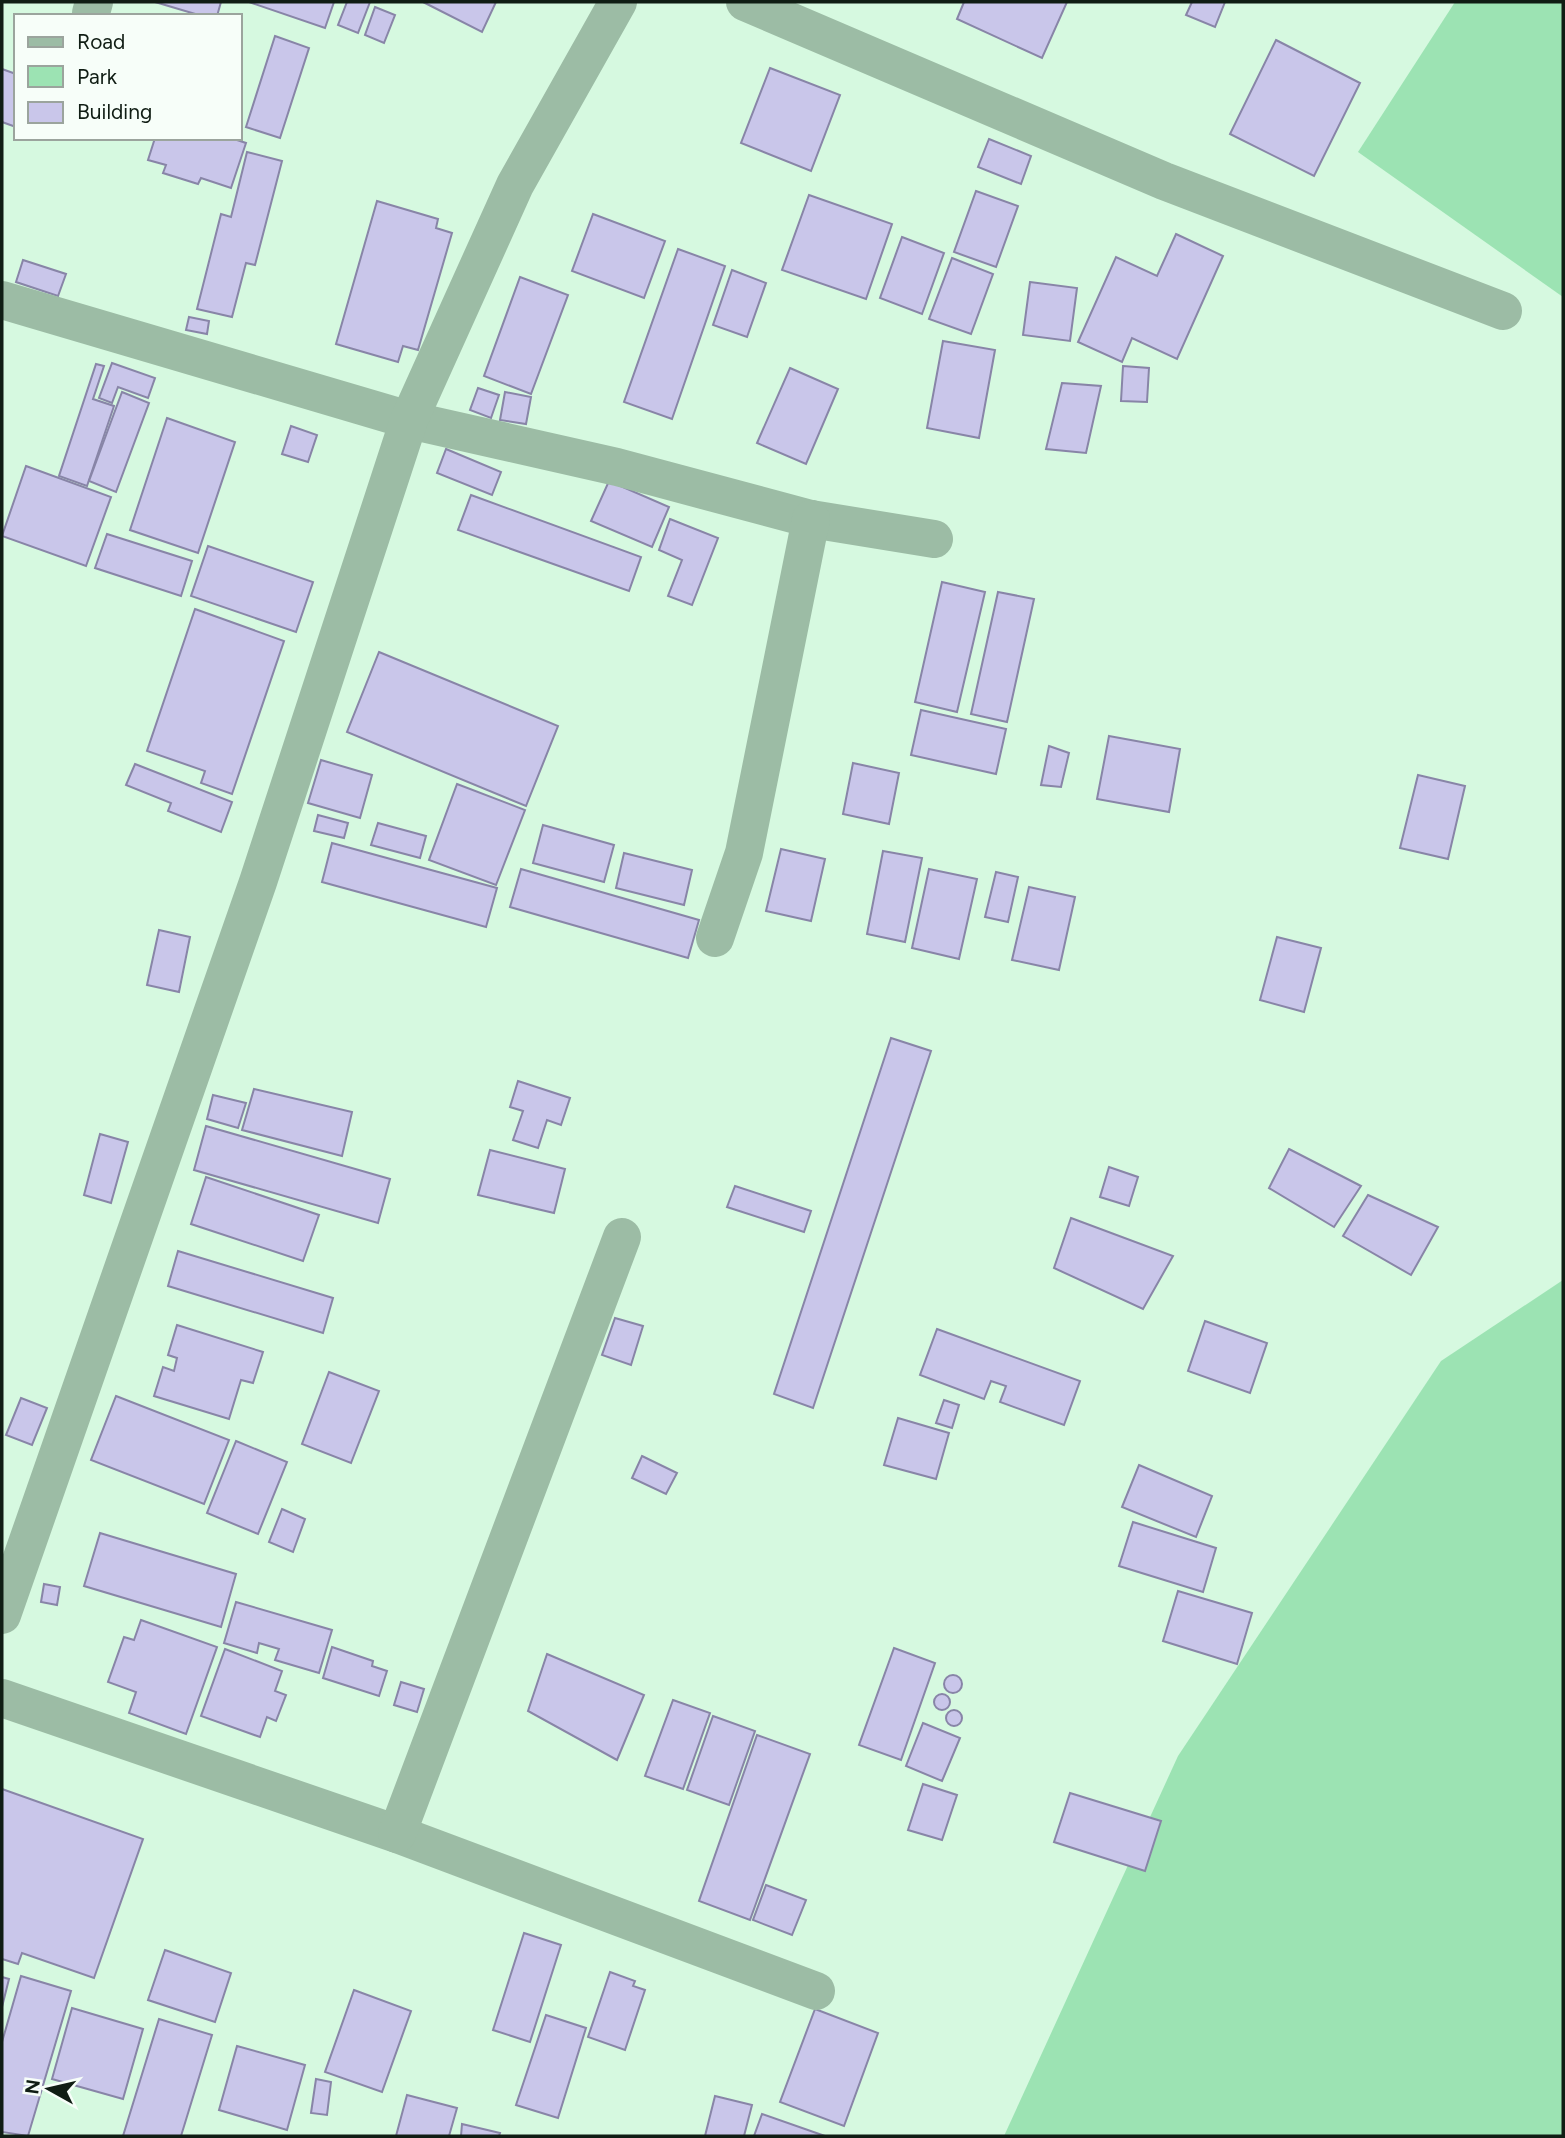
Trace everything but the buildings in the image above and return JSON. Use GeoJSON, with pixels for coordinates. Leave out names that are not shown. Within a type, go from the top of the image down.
{"type":"FeatureCollection","features":[{"type":"Feature","properties":{"kind":"street"},"geometry":{"type":"LineString","coordinates":[[2,1615],[258,882],[409,420],[515,185],[618,2]]}},
{"type":"Feature","properties":{"kind":"street"},"geometry":{"type":"LineString","coordinates":[[745,2],[1164,181],[1503,311]]}},
{"type":"Feature","properties":{"kind":"street"},"geometry":{"type":"LineString","coordinates":[[2,300],[409,420],[617,467],[811,519],[934,538]]}},
{"type":"Feature","properties":{"kind":"street"},"geometry":{"type":"LineString","coordinates":[[715,938],[744,853],[811,519]]}},
{"type":"Feature","properties":{"kind":"street"},"geometry":{"type":"LineString","coordinates":[[397,1834],[622,1237]]}},
{"type":"Feature","properties":{"kind":"street"},"geometry":{"type":"LineString","coordinates":[[2,1698],[397,1834],[816,1991]]}},
{"type":"Feature","properties":{"kind":"green space"},"geometry":{"type":"Polygon","coordinates":[[[1455,2],[1563,2],[1563,297],[1358,152],[1455,2]]]}},
{"type":"Feature","properties":{"kind":"green space"},"geometry":{"type":"Polygon","coordinates":[[[1563,1280],[1563,2136],[1004,2136],[1178,1756],[1441,1361],[1563,1280]]]}}]}
